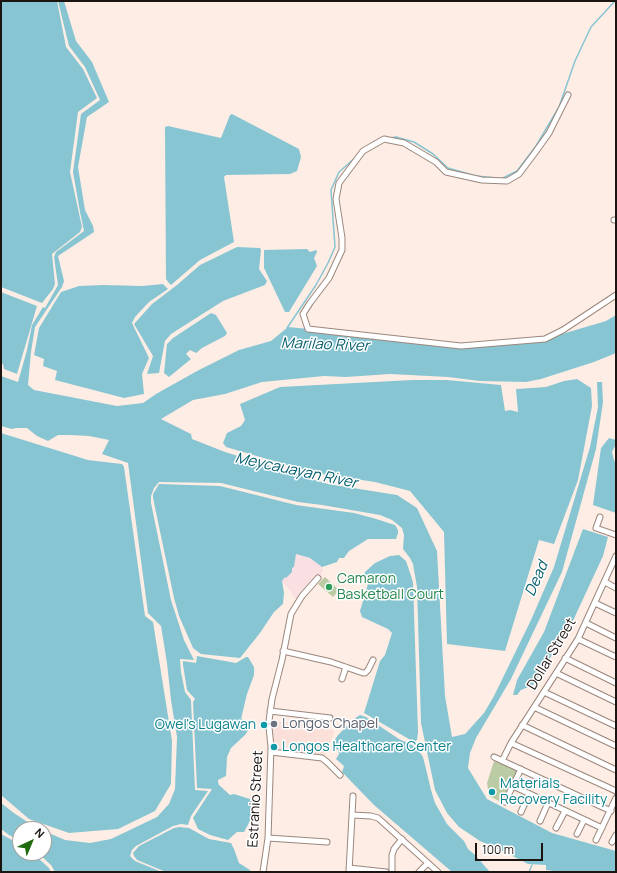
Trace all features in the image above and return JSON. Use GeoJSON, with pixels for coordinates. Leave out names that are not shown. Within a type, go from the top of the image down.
{"type":"FeatureCollection","features":[{"type":"Feature","properties":{"kind":"street"},"geometry":{"type":"LineString","coordinates":[[568,95],[549,133],[519,174],[507,181],[482,180],[446,172],[436,162],[404,143],[384,140],[363,151],[338,183],[336,199],[342,238],[342,250],[329,278],[303,314],[308,329],[461,346],[545,339],[563,330],[616,295]]}},
{"type":"Feature","properties":{"kind":"street"},"geometry":{"type":"LineString","coordinates":[[600,517],[596,528],[616,535]]}},
{"type":"Feature","properties":{"kind":"street","name":"Dollar Street"},"geometry":{"type":"LineString","coordinates":[[502,761],[522,725],[578,638],[615,560]]}},
{"type":"Feature","properties":{"kind":"street","name":"Estranio Street"},"geometry":{"type":"LineString","coordinates":[[264,872],[268,838],[271,752],[269,724],[272,699],[284,651],[290,614],[302,596],[318,578]]}},
{"type":"Feature","properties":{"kind":"street"},"geometry":{"type":"LineString","coordinates":[[605,582],[616,588]]}},
{"type":"Feature","properties":{"kind":"street"},"geometry":{"type":"LineString","coordinates":[[595,603],[616,613]]}},
{"type":"Feature","properties":{"kind":"street"},"geometry":{"type":"LineString","coordinates":[[586,622],[616,638]]}},
{"type":"Feature","properties":{"kind":"street"},"geometry":{"type":"LineString","coordinates":[[578,638],[616,657]]}},
{"type":"Feature","properties":{"kind":"street"},"geometry":{"type":"LineString","coordinates":[[284,651],[331,662],[363,673],[368,670],[373,660]]}},
{"type":"Feature","properties":{"kind":"street"},"geometry":{"type":"LineString","coordinates":[[565,658],[616,683]]}},
{"type":"Feature","properties":{"kind":"street"},"geometry":{"type":"LineString","coordinates":[[342,679],[346,667]]}},
{"type":"Feature","properties":{"kind":"street"},"geometry":{"type":"LineString","coordinates":[[556,674],[616,702]]}},
{"type":"Feature","properties":{"kind":"street"},"geometry":{"type":"LineString","coordinates":[[544,692],[616,726]]}},
{"type":"Feature","properties":{"kind":"street"},"geometry":{"type":"LineString","coordinates":[[534,707],[616,746]]}},
{"type":"Feature","properties":{"kind":"street"},"geometry":{"type":"LineString","coordinates":[[270,711],[330,718]]}},
{"type":"Feature","properties":{"kind":"street"},"geometry":{"type":"LineString","coordinates":[[522,725],[616,770]]}},
{"type":"Feature","properties":{"kind":"street"},"geometry":{"type":"LineString","coordinates":[[511,743],[616,791]]}},
{"type":"Feature","properties":{"kind":"street"},"geometry":{"type":"LineString","coordinates":[[271,752],[322,758],[340,775]]}},
{"type":"Feature","properties":{"kind":"street"},"geometry":{"type":"LineString","coordinates":[[494,757],[611,811]]}},
{"type":"Feature","properties":{"kind":"street"},"geometry":{"type":"LineString","coordinates":[[505,802],[521,769]]}},
{"type":"Feature","properties":{"kind":"street"},"geometry":{"type":"LineString","coordinates":[[513,786],[602,828]]}},
{"type":"Feature","properties":{"kind":"street"},"geometry":{"type":"LineString","coordinates":[[520,812],[529,794]]}},
{"type":"Feature","properties":{"kind":"street"},"geometry":{"type":"LineString","coordinates":[[353,796],[349,870],[386,872]]}},
{"type":"Feature","properties":{"kind":"street"},"geometry":{"type":"LineString","coordinates":[[596,840],[616,798]]}},
{"type":"Feature","properties":{"kind":"street"},"geometry":{"type":"LineString","coordinates":[[540,821],[548,803]]}},
{"type":"Feature","properties":{"kind":"street"},"geometry":{"type":"LineString","coordinates":[[556,828],[565,811]]}},
{"type":"Feature","properties":{"kind":"street"},"geometry":{"type":"LineString","coordinates":[[352,815],[378,818],[438,872]]}},
{"type":"Feature","properties":{"kind":"street"},"geometry":{"type":"LineString","coordinates":[[577,834],[584,820]]}},
{"type":"Feature","properties":{"kind":"street"},"geometry":{"type":"LineString","coordinates":[[612,842],[616,835]]}},
{"type":"Feature","properties":{"kind":"street"},"geometry":{"type":"LineString","coordinates":[[268,838],[327,842]]}},
{"type":"Feature","properties":{"kind":"street"},"geometry":{"type":"LineString","coordinates":[[392,872],[392,855],[394,849],[402,839]]}},
{"type":"Feature","properties":{"kind":"street"},"geometry":{"type":"LineString","coordinates":[[419,872],[428,863]]}},
{"type":"Feature","properties":{"kind":"shaded area"},"geometry":{"type":"Polygon","coordinates":[[[295,554],[310,558],[322,567],[323,572],[310,583],[297,599],[292,596],[291,591],[281,581],[294,566],[295,554]]]}},
{"type":"Feature","properties":{"kind":"shaded area"},"geometry":{"type":"Polygon","coordinates":[[[278,722],[304,722],[335,731],[323,757],[272,751],[271,726],[278,727],[278,722]]]}},
{"type":"Feature","properties":{"kind":"green space","name":"Camaron Basketball Court"},"geometry":{"type":"Polygon","coordinates":[[[325,577],[339,590],[333,597],[318,584],[325,577]]]}},
{"type":"Feature","properties":{"kind":"green space"},"geometry":{"type":"Polygon","coordinates":[[[494,761],[518,770],[503,803],[489,796],[487,783],[494,761]]]}},
{"type":"Feature","properties":{"kind":"water"},"geometry":{"type":"Polygon","coordinates":[[[1,1],[57,1],[66,47],[83,69],[97,98],[78,112],[70,172],[82,227],[80,232],[52,254],[55,284],[42,303],[1,287],[1,1]]]}},
{"type":"Feature","properties":{"kind":"water","name":"Marilao River"},"geometry":{"type":"Polygon","coordinates":[[[58,1],[64,1],[76,41],[92,62],[109,102],[87,117],[78,167],[85,210],[93,226],[94,232],[58,256],[64,281],[62,287],[35,327],[28,385],[34,390],[117,406],[143,403],[197,371],[239,350],[271,341],[288,327],[481,345],[545,339],[606,321],[616,315],[616,353],[594,362],[541,379],[526,382],[480,381],[448,377],[390,374],[346,377],[324,376],[262,382],[225,394],[193,400],[161,419],[191,434],[192,439],[225,452],[328,484],[397,495],[417,508],[437,551],[445,696],[452,737],[465,734],[484,713],[494,696],[531,620],[554,567],[590,447],[598,407],[597,382],[602,382],[603,402],[596,449],[562,572],[511,679],[476,738],[470,753],[468,768],[487,799],[552,833],[616,851],[616,872],[562,872],[546,870],[546,865],[528,864],[480,841],[459,827],[447,813],[435,790],[421,723],[417,587],[413,564],[403,549],[404,535],[402,528],[392,520],[380,515],[298,502],[221,483],[159,482],[154,488],[151,496],[151,503],[171,600],[184,640],[194,660],[180,659],[185,692],[191,700],[195,790],[208,791],[191,816],[188,825],[181,824],[173,826],[136,846],[132,850],[130,856],[135,861],[162,872],[55,872],[47,861],[52,861],[52,834],[65,840],[90,843],[111,839],[157,817],[169,804],[175,789],[177,737],[161,626],[148,613],[128,463],[102,454],[109,440],[89,436],[58,435],[48,441],[37,436],[27,428],[12,429],[1,426],[1,376],[18,382],[32,325],[43,307],[45,308],[58,285],[54,257],[56,252],[84,231],[73,172],[81,114],[100,100],[85,67],[69,46],[58,1]]]}},
{"type":"Feature","properties":{"kind":"water"},"geometry":{"type":"Polygon","coordinates":[[[232,114],[299,149],[301,157],[297,171],[290,174],[226,175],[224,177],[234,242],[200,260],[171,285],[166,279],[165,127],[168,126],[221,138],[230,115],[232,114]]]}},
{"type":"Feature","properties":{"kind":"water"},"geometry":{"type":"Polygon","coordinates":[[[237,247],[260,248],[259,269],[267,281],[265,285],[223,301],[171,334],[165,341],[159,373],[147,374],[153,356],[134,324],[152,304],[200,265],[237,247]]]}},
{"type":"Feature","properties":{"kind":"water"},"geometry":{"type":"Polygon","coordinates":[[[307,249],[310,252],[316,250],[317,252],[314,258],[317,266],[289,312],[285,312],[264,268],[264,250],[307,249]]]}},
{"type":"Feature","properties":{"kind":"water"},"geometry":{"type":"Polygon","coordinates":[[[163,284],[168,289],[149,302],[135,317],[132,323],[149,358],[142,374],[144,394],[124,398],[55,380],[57,371],[43,366],[44,359],[34,355],[39,328],[61,292],[79,286],[142,286],[163,284]]]}},
{"type":"Feature","properties":{"kind":"water"},"geometry":{"type":"Polygon","coordinates":[[[1,292],[37,306],[17,374],[4,369],[3,364],[1,363],[1,292]]]}},
{"type":"Feature","properties":{"kind":"water"},"geometry":{"type":"Polygon","coordinates":[[[211,313],[216,315],[227,333],[225,336],[202,348],[196,353],[190,350],[186,354],[191,359],[169,377],[164,373],[167,344],[173,338],[211,313]]]}},
{"type":"Feature","properties":{"kind":"water"},"geometry":{"type":"Polygon","coordinates":[[[577,379],[591,388],[592,406],[578,480],[554,544],[539,540],[505,651],[447,644],[444,532],[410,491],[375,482],[315,473],[226,447],[223,443],[227,433],[241,426],[245,420],[240,404],[280,387],[412,380],[447,380],[501,385],[505,411],[510,410],[518,412],[516,389],[546,387],[564,381],[577,379]]]}},
{"type":"Feature","properties":{"kind":"water"},"geometry":{"type":"Polygon","coordinates":[[[1,433],[88,460],[122,464],[124,467],[145,616],[153,622],[172,741],[171,784],[155,811],[118,829],[69,833],[52,827],[52,821],[35,821],[29,819],[1,795],[1,433]]]}},
{"type":"Feature","properties":{"kind":"water"},"geometry":{"type":"Polygon","coordinates":[[[609,438],[616,440],[616,444],[612,452],[616,464],[616,513],[593,505],[601,448],[609,438]]]}},
{"type":"Feature","properties":{"kind":"water"},"geometry":{"type":"Polygon","coordinates":[[[159,484],[220,486],[296,505],[354,513],[395,525],[398,533],[396,539],[368,539],[349,551],[344,558],[339,558],[337,562],[322,567],[310,558],[296,554],[292,572],[282,581],[284,593],[283,604],[274,612],[260,633],[240,658],[201,654],[193,648],[179,616],[174,598],[153,498],[153,494],[159,484]]]}},
{"type":"Feature","properties":{"kind":"water"},"geometry":{"type":"Polygon","coordinates":[[[583,529],[608,537],[603,556],[571,625],[533,685],[521,690],[517,695],[513,695],[517,680],[544,632],[583,529]]]}},
{"type":"Feature","properties":{"kind":"water"},"geometry":{"type":"Polygon","coordinates":[[[399,555],[406,561],[413,582],[418,732],[417,740],[414,742],[364,713],[380,661],[385,655],[392,633],[388,629],[362,617],[360,611],[368,584],[363,578],[365,572],[375,563],[390,556],[399,555]]]}},
{"type":"Feature","properties":{"kind":"water"},"geometry":{"type":"Polygon","coordinates":[[[197,656],[236,663],[248,657],[254,667],[254,675],[247,694],[241,719],[249,723],[249,729],[245,735],[231,748],[227,757],[226,776],[218,780],[219,785],[230,795],[234,794],[250,799],[250,801],[254,801],[253,811],[244,832],[237,832],[228,840],[210,835],[198,829],[193,818],[212,789],[197,788],[193,702],[195,699],[187,690],[183,665],[183,661],[196,663],[197,656]]]}},
{"type":"Feature","properties":{"kind":"water"},"geometry":{"type":"Polygon","coordinates":[[[360,715],[366,717],[399,739],[416,747],[423,757],[435,803],[447,824],[464,841],[468,849],[490,872],[452,872],[374,805],[342,772],[344,766],[336,759],[339,754],[338,750],[332,746],[338,735],[360,715]]]}},
{"type":"Feature","properties":{"kind":"water"},"geometry":{"type":"Polygon","coordinates":[[[1,803],[26,821],[12,821],[12,837],[1,829],[1,803]]]}},
{"type":"Feature","properties":{"kind":"water"},"geometry":{"type":"Polygon","coordinates":[[[174,828],[189,828],[209,839],[231,843],[239,863],[250,870],[250,872],[166,872],[137,860],[134,856],[133,853],[139,846],[174,828]]]}},
{"type":"Feature","properties":{"kind":"water"},"geometry":{"type":"Polygon","coordinates":[[[1,834],[12,840],[12,861],[41,861],[51,872],[1,872],[1,834]]]}},
{"type":"Feature","properties":{"kind":"waterway"},"geometry":{"type":"LineString","coordinates":[[501,179],[517,171],[536,146],[559,107],[575,61],[591,27],[615,1]]}},
{"type":"Feature","properties":{"kind":"waterway"},"geometry":{"type":"LineString","coordinates":[[390,138],[396,137],[414,142],[433,154],[448,168],[476,176],[497,178]]}},
{"type":"Feature","properties":{"kind":"waterway","name":"Marilao River"},"geometry":{"type":"LineString","coordinates":[[287,328],[316,285],[335,247],[331,190],[339,172],[356,157]]}},
{"type":"Feature","properties":{"kind":"waterway"},"geometry":{"type":"LineString","coordinates":[[529,872],[532,865]]}},
{"type":"Feature","properties":{"kind":"place","name":"Camaron Basketball Court"},"geometry":{"type":"Point","coordinates":[329,587]}},
{"type":"Feature","properties":{"kind":"place","name":"Longos Chapel"},"geometry":{"type":"Point","coordinates":[274,724]}},
{"type":"Feature","properties":{"kind":"place","name":"Owel's Lugawan"},"geometry":{"type":"Point","coordinates":[264,725]}},
{"type":"Feature","properties":{"kind":"place","name":"Longos Healthcare Center"},"geometry":{"type":"Point","coordinates":[274,747]}},
{"type":"Feature","properties":{"kind":"place","name":"Materials Recovery Facility"},"geometry":{"type":"Point","coordinates":[492,792]}},
{"type":"Feature","properties":{"kind":"water label","name":"Meycauayan River"},"geometry":{"type":"Point","coordinates":[296,471]}},
{"type":"Feature","properties":{"kind":"water label","name":"Dead"},"geometry":{"type":"Point","coordinates":[537,579]}}]}
